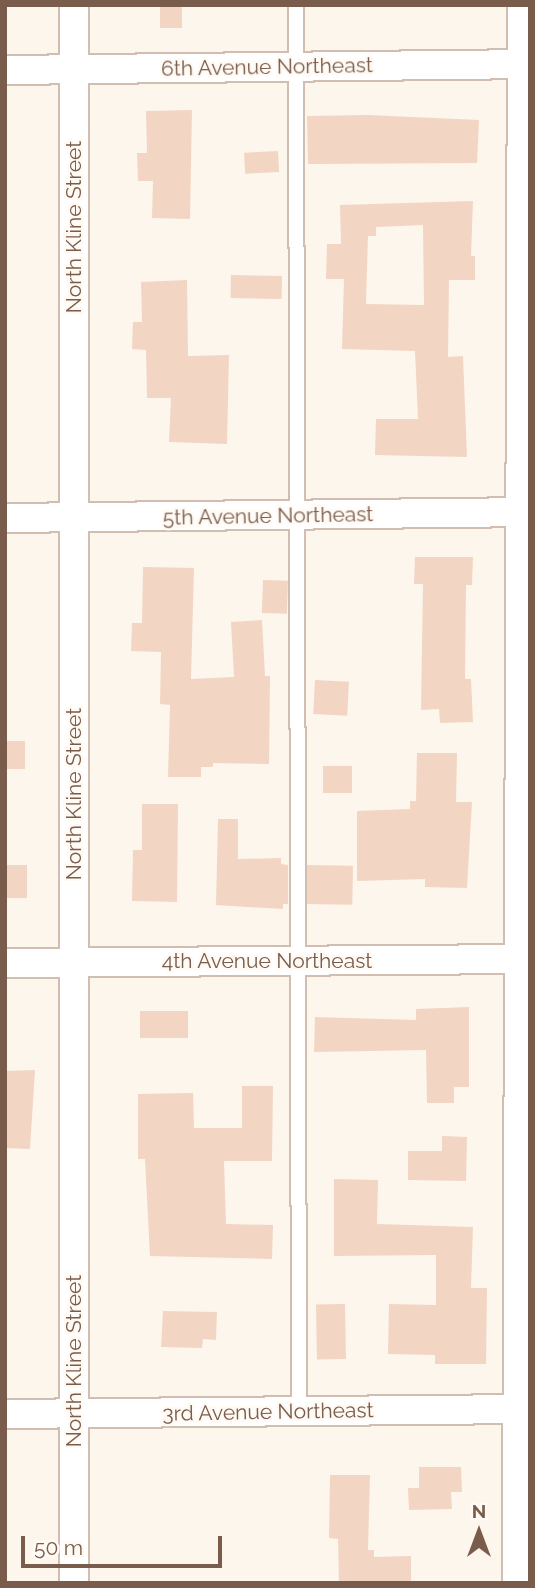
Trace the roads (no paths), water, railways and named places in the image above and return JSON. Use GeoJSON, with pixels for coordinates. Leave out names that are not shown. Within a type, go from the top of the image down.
{"type":"FeatureCollection","features":[{"type":"Feature","properties":{"kind":"street","name":"North Kline Street"},"geometry":{"type":"LineString","coordinates":[[74,5],[74,1583]]}},
{"type":"Feature","properties":{"kind":"street"},"geometry":{"type":"LineString","coordinates":[[517,1583],[524,1409],[526,959],[526,64],[522,5]]}},
{"type":"Feature","properties":{"kind":"street","name":"6th Avenue Northeast"},"geometry":{"type":"LineString","coordinates":[[5,70],[526,64]]}},
{"type":"Feature","properties":{"kind":"street","name":"5th Avenue Northeast"},"geometry":{"type":"LineString","coordinates":[[5,518],[525,512]]}},
{"type":"Feature","properties":{"kind":"street","name":"4th Avenue Northeast"},"geometry":{"type":"LineString","coordinates":[[5,963],[526,959]]}},
{"type":"Feature","properties":{"kind":"street","name":"3rd Avenue Northeast"},"geometry":{"type":"LineString","coordinates":[[5,1413],[524,1409]]}},
{"type":"Feature","properties":{"kind":"lane"},"geometry":{"type":"LineString","coordinates":[[296,5],[293,516],[299,1412]]}}]}
